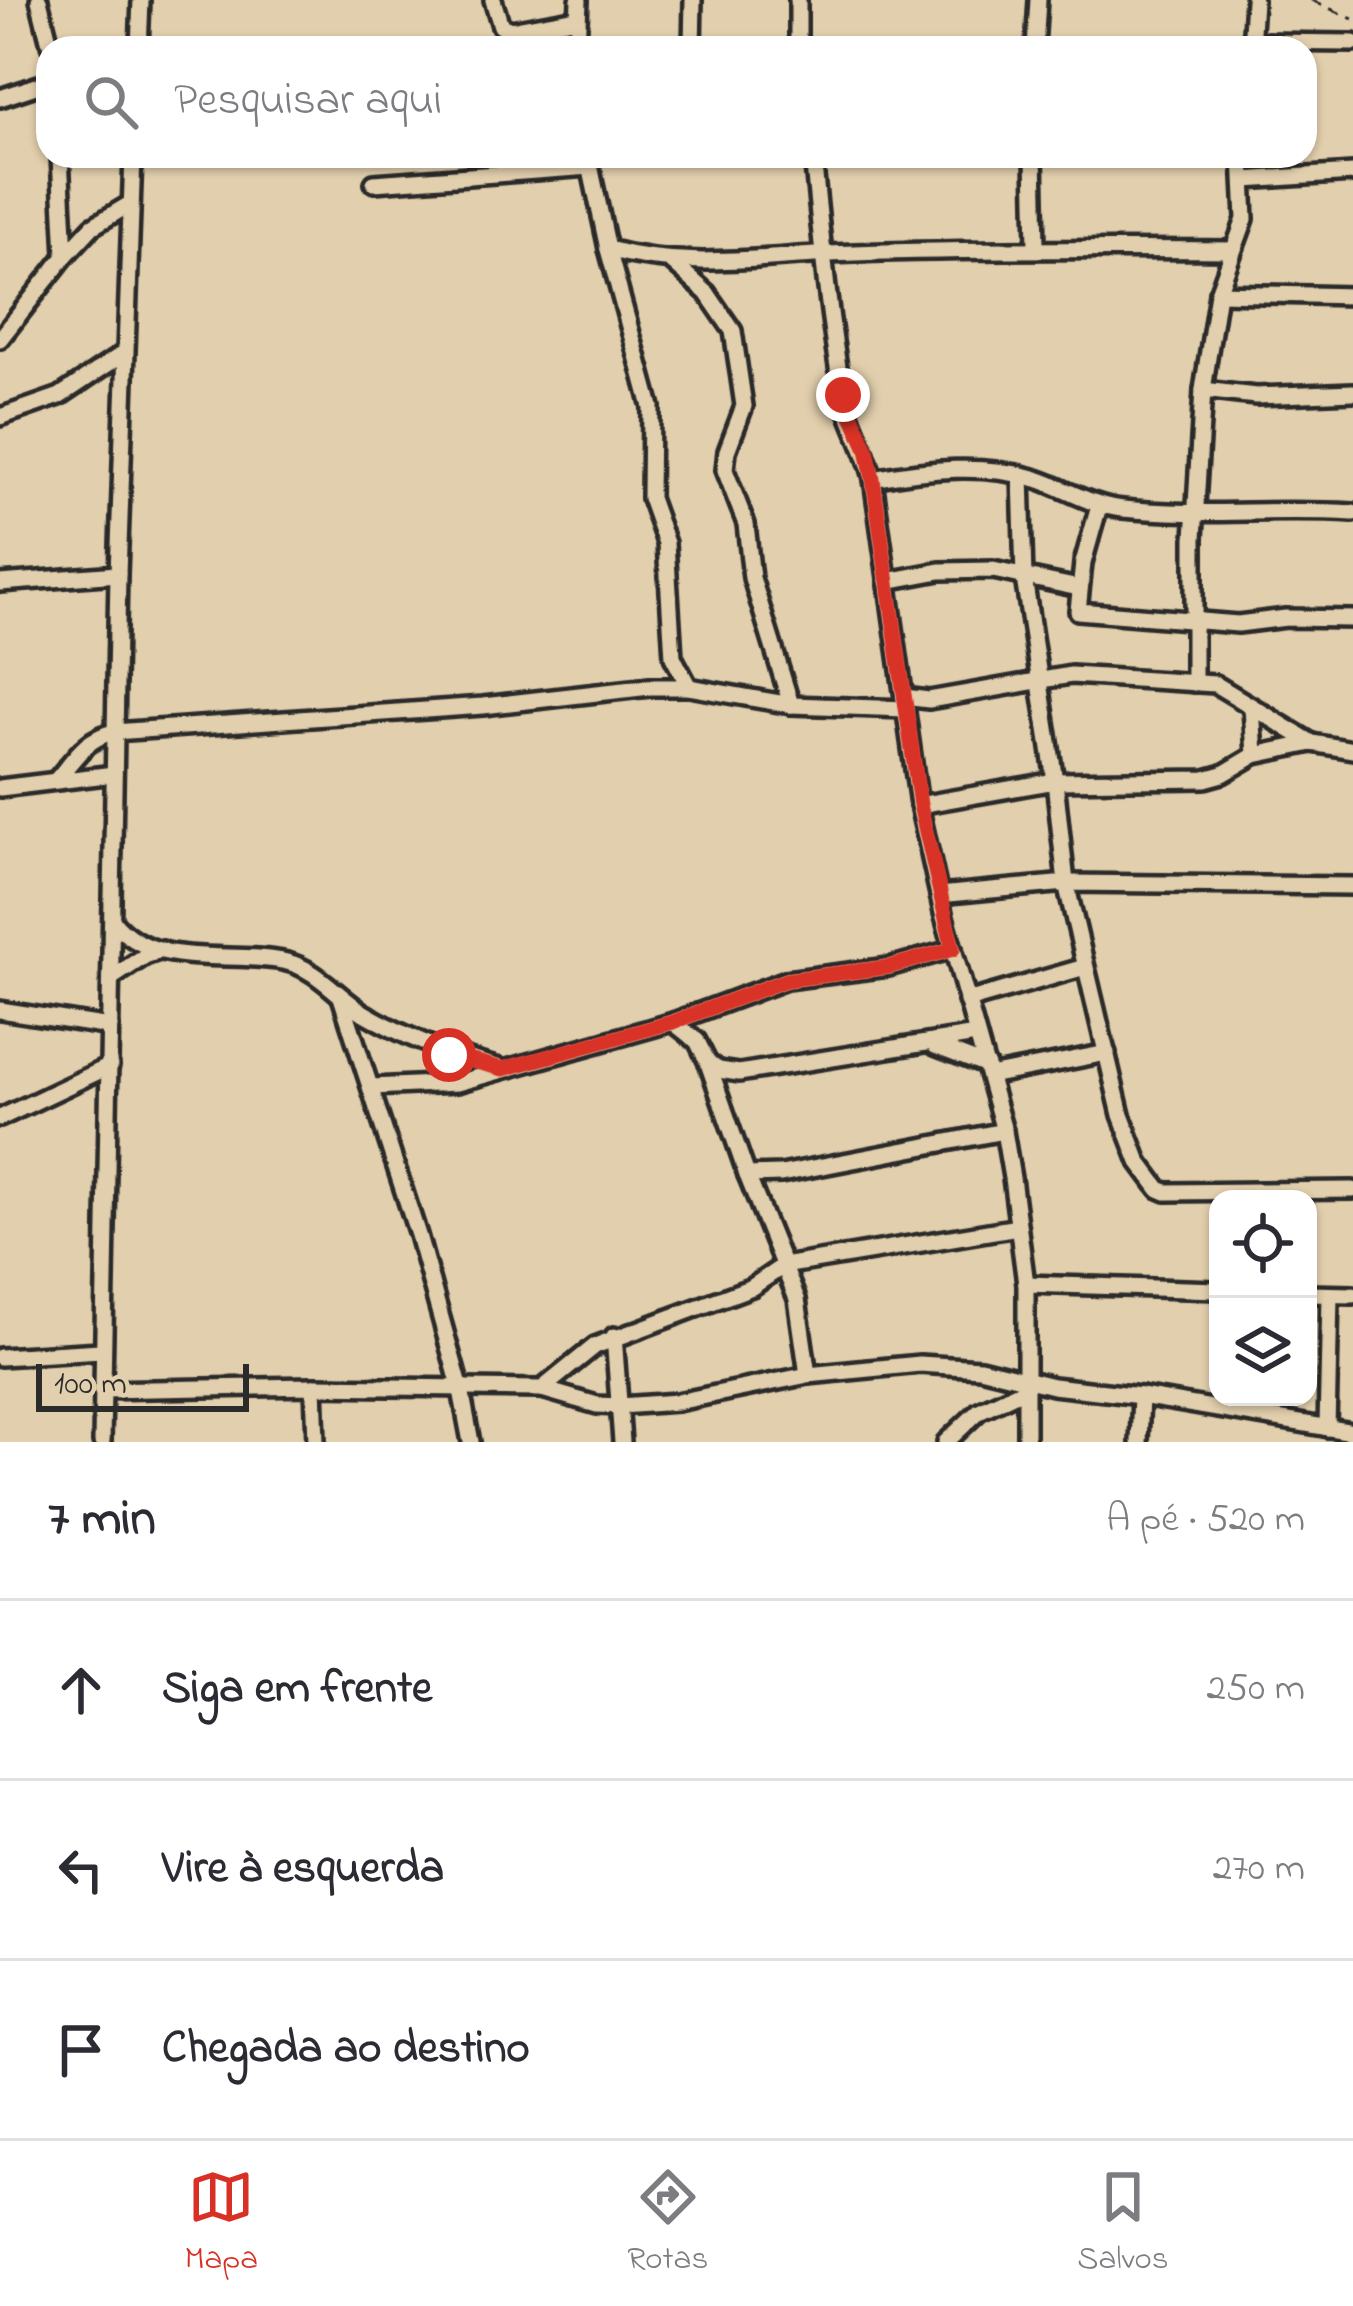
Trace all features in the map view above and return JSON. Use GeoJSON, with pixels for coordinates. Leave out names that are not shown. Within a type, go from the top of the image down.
{"type":"FeatureCollection","features":[{"type":"Feature","properties":{"kind":"street"},"geometry":{"type":"LineString","coordinates":[[39,0],[48,36]]}},
{"type":"Feature","properties":{"kind":"street"},"geometry":{"type":"LineString","coordinates":[[140,36],[141,0]]}},
{"type":"Feature","properties":{"kind":"street"},"geometry":{"type":"LineString","coordinates":[[493,0],[501,26],[511,30],[577,19]]}},
{"type":"Feature","properties":{"kind":"street"},"geometry":{"type":"LineString","coordinates":[[577,36],[578,0]]}},
{"type":"Feature","properties":{"kind":"street"},"geometry":{"type":"LineString","coordinates":[[692,36],[693,0]]}},
{"type":"Feature","properties":{"kind":"street"},"geometry":{"type":"LineString","coordinates":[[797,0],[798,36]]}},
{"type":"Feature","properties":{"kind":"street"},"geometry":{"type":"LineString","coordinates":[[1036,36],[1038,0]]}},
{"type":"Feature","properties":{"kind":"street"},"geometry":{"type":"LineString","coordinates":[[1252,36],[1254,0]]}},
{"type":"Feature","properties":{"kind":"street"},"geometry":{"type":"LineString","coordinates":[[1317,44],[1353,43]]}},
{"type":"Feature","properties":{"kind":"street"},"geometry":{"type":"LineString","coordinates":[[0,98],[36,86]]}},
{"type":"Feature","properties":{"kind":"street"},"geometry":{"type":"LineString","coordinates":[[60,168],[64,256]]}},
{"type":"Feature","properties":{"kind":"street"},"geometry":{"type":"LineString","coordinates":[[102,1442],[114,731],[133,168]]}},
{"type":"Feature","properties":{"kind":"street"},"geometry":{"type":"LineString","coordinates":[[374,183],[521,168]]}},
{"type":"Feature","properties":{"kind":"street"},"geometry":{"type":"LineString","coordinates":[[591,168],[651,407],[650,497],[665,543],[674,657],[689,687]]}},
{"type":"Feature","properties":{"kind":"street"},"geometry":{"type":"LineString","coordinates":[[813,168],[821,256],[843,395],[867,449],[873,479],[920,805],[939,895],[1004,1131],[1026,1284],[1026,1442]]}},
{"type":"Feature","properties":{"kind":"street"},"geometry":{"type":"LineString","coordinates":[[1034,168],[1036,247]]}},
{"type":"Feature","properties":{"kind":"street"},"geometry":{"type":"LineString","coordinates":[[1193,683],[1203,390],[1218,293],[1245,219],[1243,168]]}},
{"type":"Feature","properties":{"kind":"street"},"geometry":{"type":"LineString","coordinates":[[1244,180],[1353,173]]}},
{"type":"Feature","properties":{"kind":"street"},"geometry":{"type":"LineString","coordinates":[[0,339],[64,256],[94,226],[130,204]]}},
{"type":"Feature","properties":{"kind":"street"},"geometry":{"type":"LineString","coordinates":[[608,249],[670,260],[1036,247],[1233,250]]}},
{"type":"Feature","properties":{"kind":"street"},"geometry":{"type":"LineString","coordinates":[[670,260],[707,292],[733,331],[744,406],[725,470],[746,524],[752,578],[791,705]]}},
{"type":"Feature","properties":{"kind":"street"},"geometry":{"type":"LineString","coordinates":[[1218,293],[1353,296]]}},
{"type":"Feature","properties":{"kind":"street"},"geometry":{"type":"LineString","coordinates":[[0,417],[60,396],[124,353]]}},
{"type":"Feature","properties":{"kind":"street"},"geometry":{"type":"LineString","coordinates":[[1203,390],[1256,396],[1353,392]]}},
{"type":"Feature","properties":{"kind":"street"},"geometry":{"type":"LineString","coordinates":[[873,479],[959,470],[1022,476],[1099,506],[1196,514],[1353,512]]}},
{"type":"Feature","properties":{"kind":"street"},"geometry":{"type":"LineString","coordinates":[[1022,476],[1024,578],[1066,883],[1084,967],[1139,1162],[1159,1189],[1209,1195]]}},
{"type":"Feature","properties":{"kind":"street"},"geometry":{"type":"LineString","coordinates":[[1099,506],[1078,588],[1078,611],[1086,615],[1250,624],[1286,618],[1353,619]]}},
{"type":"Feature","properties":{"kind":"street"},"geometry":{"type":"LineString","coordinates":[[887,581],[993,569],[1078,588]]}},
{"type":"Feature","properties":{"kind":"street"},"geometry":{"type":"LineString","coordinates":[[0,583],[118,574]]}},
{"type":"Feature","properties":{"kind":"street"},"geometry":{"type":"LineString","coordinates":[[57,779],[86,743],[114,731],[483,706],[650,686],[689,687],[791,705],[905,703],[1071,676],[1225,688],[1312,742],[1353,750]]}},
{"type":"Feature","properties":{"kind":"street"},"geometry":{"type":"LineString","coordinates":[[1252,707],[1255,755]]}},
{"type":"Feature","properties":{"kind":"street"},"geometry":{"type":"LineString","coordinates":[[920,805],[1055,782],[1205,779],[1255,755],[1312,742]]}},
{"type":"Feature","properties":{"kind":"street"},"geometry":{"type":"LineString","coordinates":[[0,788],[114,774]]}},
{"type":"Feature","properties":{"kind":"street"},"geometry":{"type":"LineString","coordinates":[[939,895],[1066,883],[1353,886]]}},
{"type":"Feature","properties":{"kind":"street"},"geometry":{"type":"LineString","coordinates":[[112,921],[135,942],[162,950],[283,961],[312,973],[340,997],[423,1045],[503,1069]]}},
{"type":"Feature","properties":{"kind":"street"},"geometry":{"type":"LineString","coordinates":[[381,1088],[457,1082],[673,1022],[786,980],[889,967],[953,949]]}},
{"type":"Feature","properties":{"kind":"street"},"geometry":{"type":"LineString","coordinates":[[112,977],[162,950]]}},
{"type":"Feature","properties":{"kind":"street"},"geometry":{"type":"LineString","coordinates":[[967,1001],[1084,967]]}},
{"type":"Feature","properties":{"kind":"street"},"geometry":{"type":"LineString","coordinates":[[340,997],[381,1088],[379,1107],[469,1441]]}},
{"type":"Feature","properties":{"kind":"street"},"geometry":{"type":"LineString","coordinates":[[0,1010],[110,1027]]}},
{"type":"Feature","properties":{"kind":"street"},"geometry":{"type":"LineString","coordinates":[[673,1022],[698,1041],[708,1063],[801,1316],[808,1375]]}},
{"type":"Feature","properties":{"kind":"street"},"geometry":{"type":"LineString","coordinates":[[708,1063],[739,1073],[976,1035]]}},
{"type":"Feature","properties":{"kind":"street"},"geometry":{"type":"LineString","coordinates":[[932,1045],[988,1071],[1107,1054]]}},
{"type":"Feature","properties":{"kind":"street"},"geometry":{"type":"LineString","coordinates":[[0,1118],[110,1066]]}},
{"type":"Feature","properties":{"kind":"street"},"geometry":{"type":"LineString","coordinates":[[747,1175],[781,1174],[1004,1131]]}},
{"type":"Feature","properties":{"kind":"street"},"geometry":{"type":"LineString","coordinates":[[759,1201],[781,1174]]}},
{"type":"Feature","properties":{"kind":"street"},"geometry":{"type":"LineString","coordinates":[[1317,1192],[1353,1190]]}},
{"type":"Feature","properties":{"kind":"street"},"geometry":{"type":"LineString","coordinates":[[542,1390],[614,1336],[752,1286],[783,1266],[1018,1227]]}},
{"type":"Feature","properties":{"kind":"street"},"geometry":{"type":"LineString","coordinates":[[1026,1284],[1209,1290]]}},
{"type":"Feature","properties":{"kind":"street"},"geometry":{"type":"LineString","coordinates":[[1317,1294],[1353,1295]]}},
{"type":"Feature","properties":{"kind":"street"},"geometry":{"type":"LineString","coordinates":[[1327,1428],[1330,1295]]}},
{"type":"Feature","properties":{"kind":"street"},"geometry":{"type":"LineString","coordinates":[[614,1336],[622,1442]]}},
{"type":"Feature","properties":{"kind":"street"},"geometry":{"type":"LineString","coordinates":[[0,1357],[101,1351]]}},
{"type":"Feature","properties":{"kind":"street"},"geometry":{"type":"LineString","coordinates":[[101,1390],[454,1384],[542,1390],[597,1405],[620,1406],[677,1402],[808,1375],[920,1364],[980,1368],[1026,1383],[1141,1396],[1353,1432]]}},
{"type":"Feature","properties":{"kind":"street"},"geometry":{"type":"LineString","coordinates":[[946,1442],[979,1411],[1026,1383]]}},
{"type":"Feature","properties":{"kind":"street"},"geometry":{"type":"LineString","coordinates":[[314,1386],[316,1442]]}},
{"type":"Feature","properties":{"kind":"street"},"geometry":{"type":"LineString","coordinates":[[1139,1442],[1141,1396]]}},
{"type":"Feature","properties":{"kind":"path"},"geometry":{"type":"LineString","coordinates":[[1311,0],[1353,19]]}},
{"type":"Feature","properties":{"kind":"route"},"geometry":{"type":"LineString","coordinates":[[449,1055],[503,1069],[673,1022],[786,980],[889,967],[953,949],[920,805],[873,479],[867,449],[843,395]]}}]}
